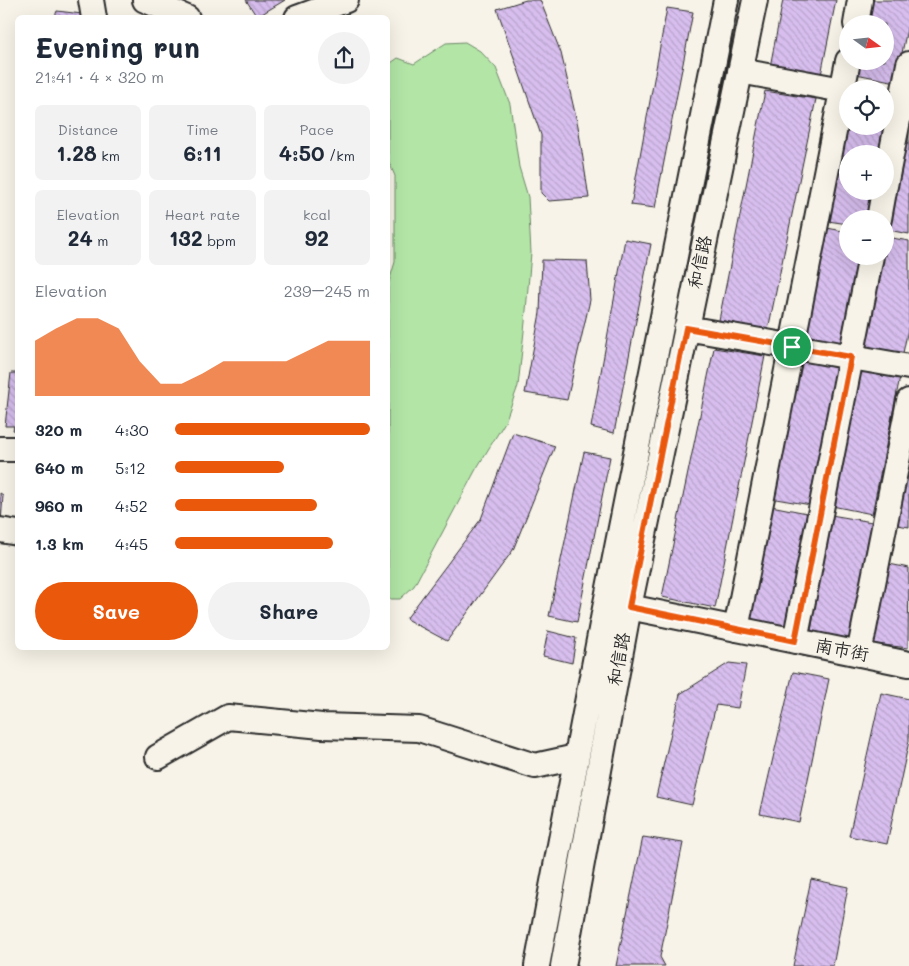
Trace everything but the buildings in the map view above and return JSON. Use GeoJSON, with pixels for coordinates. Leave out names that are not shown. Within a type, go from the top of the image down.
{"type":"FeatureCollection","features":[{"type":"Feature","properties":{"kind":"street"},"geometry":{"type":"LineString","coordinates":[[91,0],[94,15]]}},
{"type":"Feature","properties":{"kind":"street"},"geometry":{"type":"LineString","coordinates":[[145,0],[181,15]]}},
{"type":"Feature","properties":{"kind":"street"},"geometry":{"type":"LineString","coordinates":[[306,15],[346,0]]}},
{"type":"Feature","properties":{"kind":"street","name":"和信路"},"geometry":{"type":"LineString","coordinates":[[537,966],[576,757],[726,0]]}},
{"type":"Feature","properties":{"kind":"street","name":"和信路"},"geometry":{"type":"LineString","coordinates":[[563,966],[629,607],[756,0]]}},
{"type":"Feature","properties":{"kind":"street"},"geometry":{"type":"LineString","coordinates":[[858,15],[860,0]]}},
{"type":"Feature","properties":{"kind":"street"},"geometry":{"type":"LineString","coordinates":[[892,145],[899,101],[909,64]]}},
{"type":"Feature","properties":{"kind":"street"},"geometry":{"type":"LineString","coordinates":[[740,71],[839,90]]}},
{"type":"Feature","properties":{"kind":"street"},"geometry":{"type":"LineString","coordinates":[[736,629],[839,120]]}},
{"type":"Feature","properties":{"kind":"street"},"geometry":{"type":"LineString","coordinates":[[795,641],[869,265]]}},
{"type":"Feature","properties":{"kind":"street"},"geometry":{"type":"LineString","coordinates":[[686,328],[909,368]]}},
{"type":"Feature","properties":{"kind":"street"},"geometry":{"type":"LineString","coordinates":[[859,654],[909,401]]}},
{"type":"Feature","properties":{"kind":"street"},"geometry":{"type":"LineString","coordinates":[[0,449],[15,449]]}},
{"type":"Feature","properties":{"kind":"street"},"geometry":{"type":"LineString","coordinates":[[0,530],[15,532]]}},
{"type":"Feature","properties":{"kind":"street","name":"南市街"},"geometry":{"type":"LineString","coordinates":[[629,607],[909,664]]}},
{"type":"Feature","properties":{"kind":"street"},"geometry":{"type":"LineString","coordinates":[[158,757],[228,717],[322,726],[419,729],[535,766],[576,757]]}},
{"type":"Feature","properties":{"kind":"green space"},"geometry":{"type":"Polygon","coordinates":[[[465,42],[480,51],[496,68],[510,104],[519,167],[528,197],[531,253],[525,322],[518,386],[505,422],[475,471],[414,586],[400,599],[390,599],[390,278],[395,262],[395,176],[390,165],[390,64],[398,58],[414,64],[446,43],[465,42]]]}},
{"type":"Feature","properties":{"kind":"route"},"geometry":{"type":"LineString","coordinates":[[686,328],[792,347],[851,357],[795,641],[629,607],[686,328]]}}]}
